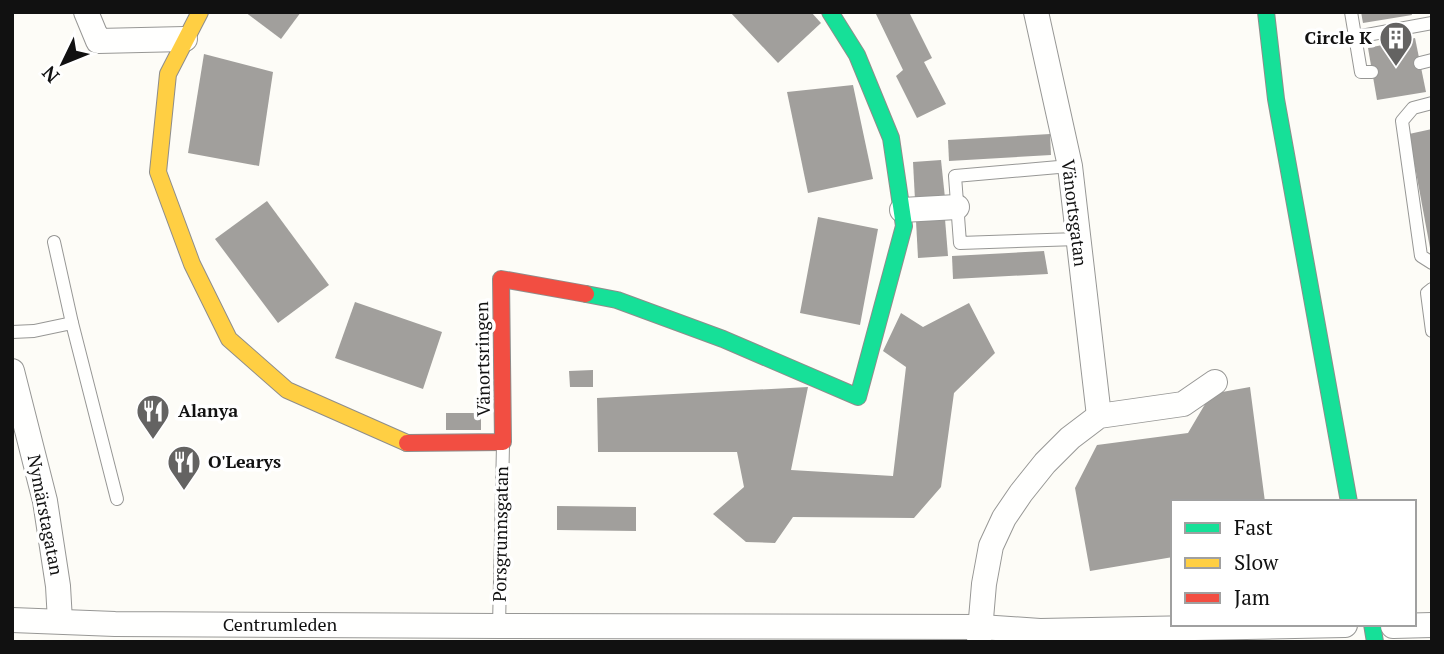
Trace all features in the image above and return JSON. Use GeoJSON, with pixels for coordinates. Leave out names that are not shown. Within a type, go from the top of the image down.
{"type":"FeatureCollection","features":[{"type":"Feature","properties":{"kind":"street"},"geometry":{"type":"LineString","coordinates":[[86,12],[98,41],[185,39]]}},
{"type":"Feature","properties":{"kind":"street","name":"Vänortsringen"},"geometry":{"type":"LineString","coordinates":[[200,12],[168,74],[158,172],[191,264],[229,339],[286,390],[405,443],[503,442],[501,279],[617,300],[723,339],[858,397],[904,226],[891,138],[857,55],[830,12]]}},
{"type":"Feature","properties":{"kind":"street","name":"Vänortsgatan"},"geometry":{"type":"LineString","coordinates":[[1036,12],[1070,166],[1099,416]]}},
{"type":"Feature","properties":{"kind":"street"},"geometry":{"type":"LineString","coordinates":[[1266,12],[1276,99],[1349,500]]}},
{"type":"Feature","properties":{"kind":"street"},"geometry":{"type":"LineString","coordinates":[[1252,25],[1276,99]]}},
{"type":"Feature","properties":{"kind":"street"},"geometry":{"type":"LineString","coordinates":[[902,210],[957,207]]}},
{"type":"Feature","properties":{"kind":"street","name":"Nymärstagatan"},"geometry":{"type":"LineString","coordinates":[[12,370],[46,501],[61,621]]}},
{"type":"Feature","properties":{"kind":"street"},"geometry":{"type":"LineString","coordinates":[[980,634],[984,584],[992,546],[1004,518],[1045,463],[1070,438],[1099,416],[1183,404],[1214,382]]}},
{"type":"Feature","properties":{"kind":"street","name":"Centrumleden"},"geometry":{"type":"LineString","coordinates":[[12,620],[115,624],[499,626],[980,634],[1294,626]]}},
{"type":"Feature","properties":{"kind":"street"},"geometry":{"type":"LineString","coordinates":[[1380,631],[1432,625]]}},
{"type":"Feature","properties":{"kind":"lane"},"geometry":{"type":"LineString","coordinates":[[1351,12],[1361,72],[1372,72]]}},
{"type":"Feature","properties":{"kind":"lane"},"geometry":{"type":"LineString","coordinates":[[1356,37],[1432,23]]}},
{"type":"Feature","properties":{"kind":"lane"},"geometry":{"type":"LineString","coordinates":[[1432,103],[1413,108],[1402,121],[1421,256],[1432,262]]}},
{"type":"Feature","properties":{"kind":"lane"},"geometry":{"type":"LineString","coordinates":[[1070,166],[955,176],[960,243],[1078,239]]}},
{"type":"Feature","properties":{"kind":"lane"},"geometry":{"type":"LineString","coordinates":[[54,242],[117,499]]}},
{"type":"Feature","properties":{"kind":"lane"},"geometry":{"type":"LineString","coordinates":[[1432,289],[1427,293],[1432,331]]}},
{"type":"Feature","properties":{"kind":"lane"},"geometry":{"type":"LineString","coordinates":[[12,332],[34,331],[72,323]]}},
{"type":"Feature","properties":{"kind":"lane","name":"Porsgrunnsgatan"},"geometry":{"type":"LineString","coordinates":[[499,626],[503,442]]}},
{"type":"Feature","properties":{"kind":"building"},"geometry":{"type":"Polygon","coordinates":[[[245,12],[301,12],[281,39],[245,12]]]}},
{"type":"Feature","properties":{"kind":"building"},"geometry":{"type":"Polygon","coordinates":[[[730,12],[811,12],[821,23],[778,63],[730,12]]]}},
{"type":"Feature","properties":{"kind":"building"},"geometry":{"type":"Polygon","coordinates":[[[875,12],[909,12],[932,58],[924,62],[946,104],[917,118],[896,76],[903,70],[875,12]]]}},
{"type":"Feature","properties":{"kind":"building","name":"Circle K"},"geometry":{"type":"Polygon","coordinates":[[[1361,12],[1411,12],[1412,15],[1363,23],[1361,12]]]}},
{"type":"Feature","properties":{"kind":"building","name":"Circle K"},"geometry":{"type":"Polygon","coordinates":[[[1415,38],[1426,92],[1377,100],[1368,48],[1415,38]]]}},
{"type":"Feature","properties":{"kind":"building"},"geometry":{"type":"Polygon","coordinates":[[[204,54],[273,72],[259,166],[188,153],[204,54]]]}},
{"type":"Feature","properties":{"kind":"building"},"geometry":{"type":"Polygon","coordinates":[[[853,85],[873,179],[808,193],[787,92],[853,85]]]}},
{"type":"Feature","properties":{"kind":"building"},"geometry":{"type":"Polygon","coordinates":[[[1432,129],[1432,248],[1430,248],[1409,134],[1432,129]]]}},
{"type":"Feature","properties":{"kind":"building"},"geometry":{"type":"Polygon","coordinates":[[[1050,134],[1051,155],[949,161],[948,140],[1050,134]]]}},
{"type":"Feature","properties":{"kind":"building"},"geometry":{"type":"Polygon","coordinates":[[[941,160],[945,198],[915,200],[913,162],[941,160]]]}},
{"type":"Feature","properties":{"kind":"building"},"geometry":{"type":"Polygon","coordinates":[[[267,201],[329,285],[278,323],[215,239],[267,201]]]}},
{"type":"Feature","properties":{"kind":"building"},"geometry":{"type":"Polygon","coordinates":[[[818,217],[878,229],[860,325],[800,313],[818,217]]]}},
{"type":"Feature","properties":{"kind":"building"},"geometry":{"type":"Polygon","coordinates":[[[945,219],[948,256],[918,258],[916,221],[945,219]]]}},
{"type":"Feature","properties":{"kind":"building"},"geometry":{"type":"Polygon","coordinates":[[[1044,251],[1048,274],[953,279],[952,256],[1044,251]]]}},
{"type":"Feature","properties":{"kind":"building"},"geometry":{"type":"Polygon","coordinates":[[[355,302],[442,332],[423,389],[335,358],[355,302]]]}},
{"type":"Feature","properties":{"kind":"building"},"geometry":{"type":"Polygon","coordinates":[[[969,303],[995,353],[954,393],[941,487],[914,518],[793,517],[775,543],[746,542],[713,514],[744,487],[737,452],[598,452],[597,398],[808,387],[791,470],[893,476],[906,367],[883,351],[901,313],[923,327],[969,303]]]}},
{"type":"Feature","properties":{"kind":"building"},"geometry":{"type":"Polygon","coordinates":[[[593,370],[593,387],[570,387],[569,371],[593,370]]]}},
{"type":"Feature","properties":{"kind":"building"},"geometry":{"type":"Polygon","coordinates":[[[1250,387],[1265,500],[1171,500],[1171,557],[1090,571],[1075,488],[1097,445],[1188,433],[1211,394],[1250,387]]]}},
{"type":"Feature","properties":{"kind":"building"},"geometry":{"type":"Polygon","coordinates":[[[446,413],[481,413],[481,430],[446,430],[446,413]]]}},
{"type":"Feature","properties":{"kind":"building"},"geometry":{"type":"Polygon","coordinates":[[[557,506],[636,507],[636,531],[557,530],[557,506]]]}},
{"type":"Feature","properties":{"kind":"traffic: fast"},"geometry":{"type":"LineString","coordinates":[[586,294],[617,300],[723,339],[858,397],[904,226],[891,138],[857,55],[830,12]]}},
{"type":"Feature","properties":{"kind":"traffic: fast"},"geometry":{"type":"LineString","coordinates":[[1266,12],[1276,99],[1349,500]]}},
{"type":"Feature","properties":{"kind":"traffic: fast"},"geometry":{"type":"LineString","coordinates":[[1372,626],[1375,642]]}},
{"type":"Feature","properties":{"kind":"traffic: slow"},"geometry":{"type":"LineString","coordinates":[[200,12],[168,74],[158,172],[192,264],[229,339],[287,390],[407,443]]}},
{"type":"Feature","properties":{"kind":"traffic: jam"},"geometry":{"type":"LineString","coordinates":[[407,443],[503,442],[501,279],[586,294]]}},
{"type":"Feature","properties":{"kind":"place","name":"Circle K"},"geometry":{"type":"Point","coordinates":[1396,68]}},
{"type":"Feature","properties":{"kind":"place","name":"Alanya"},"geometry":{"type":"Point","coordinates":[153,441]}},
{"type":"Feature","properties":{"kind":"place","name":"O'Learys"},"geometry":{"type":"Point","coordinates":[184,492]}}]}
